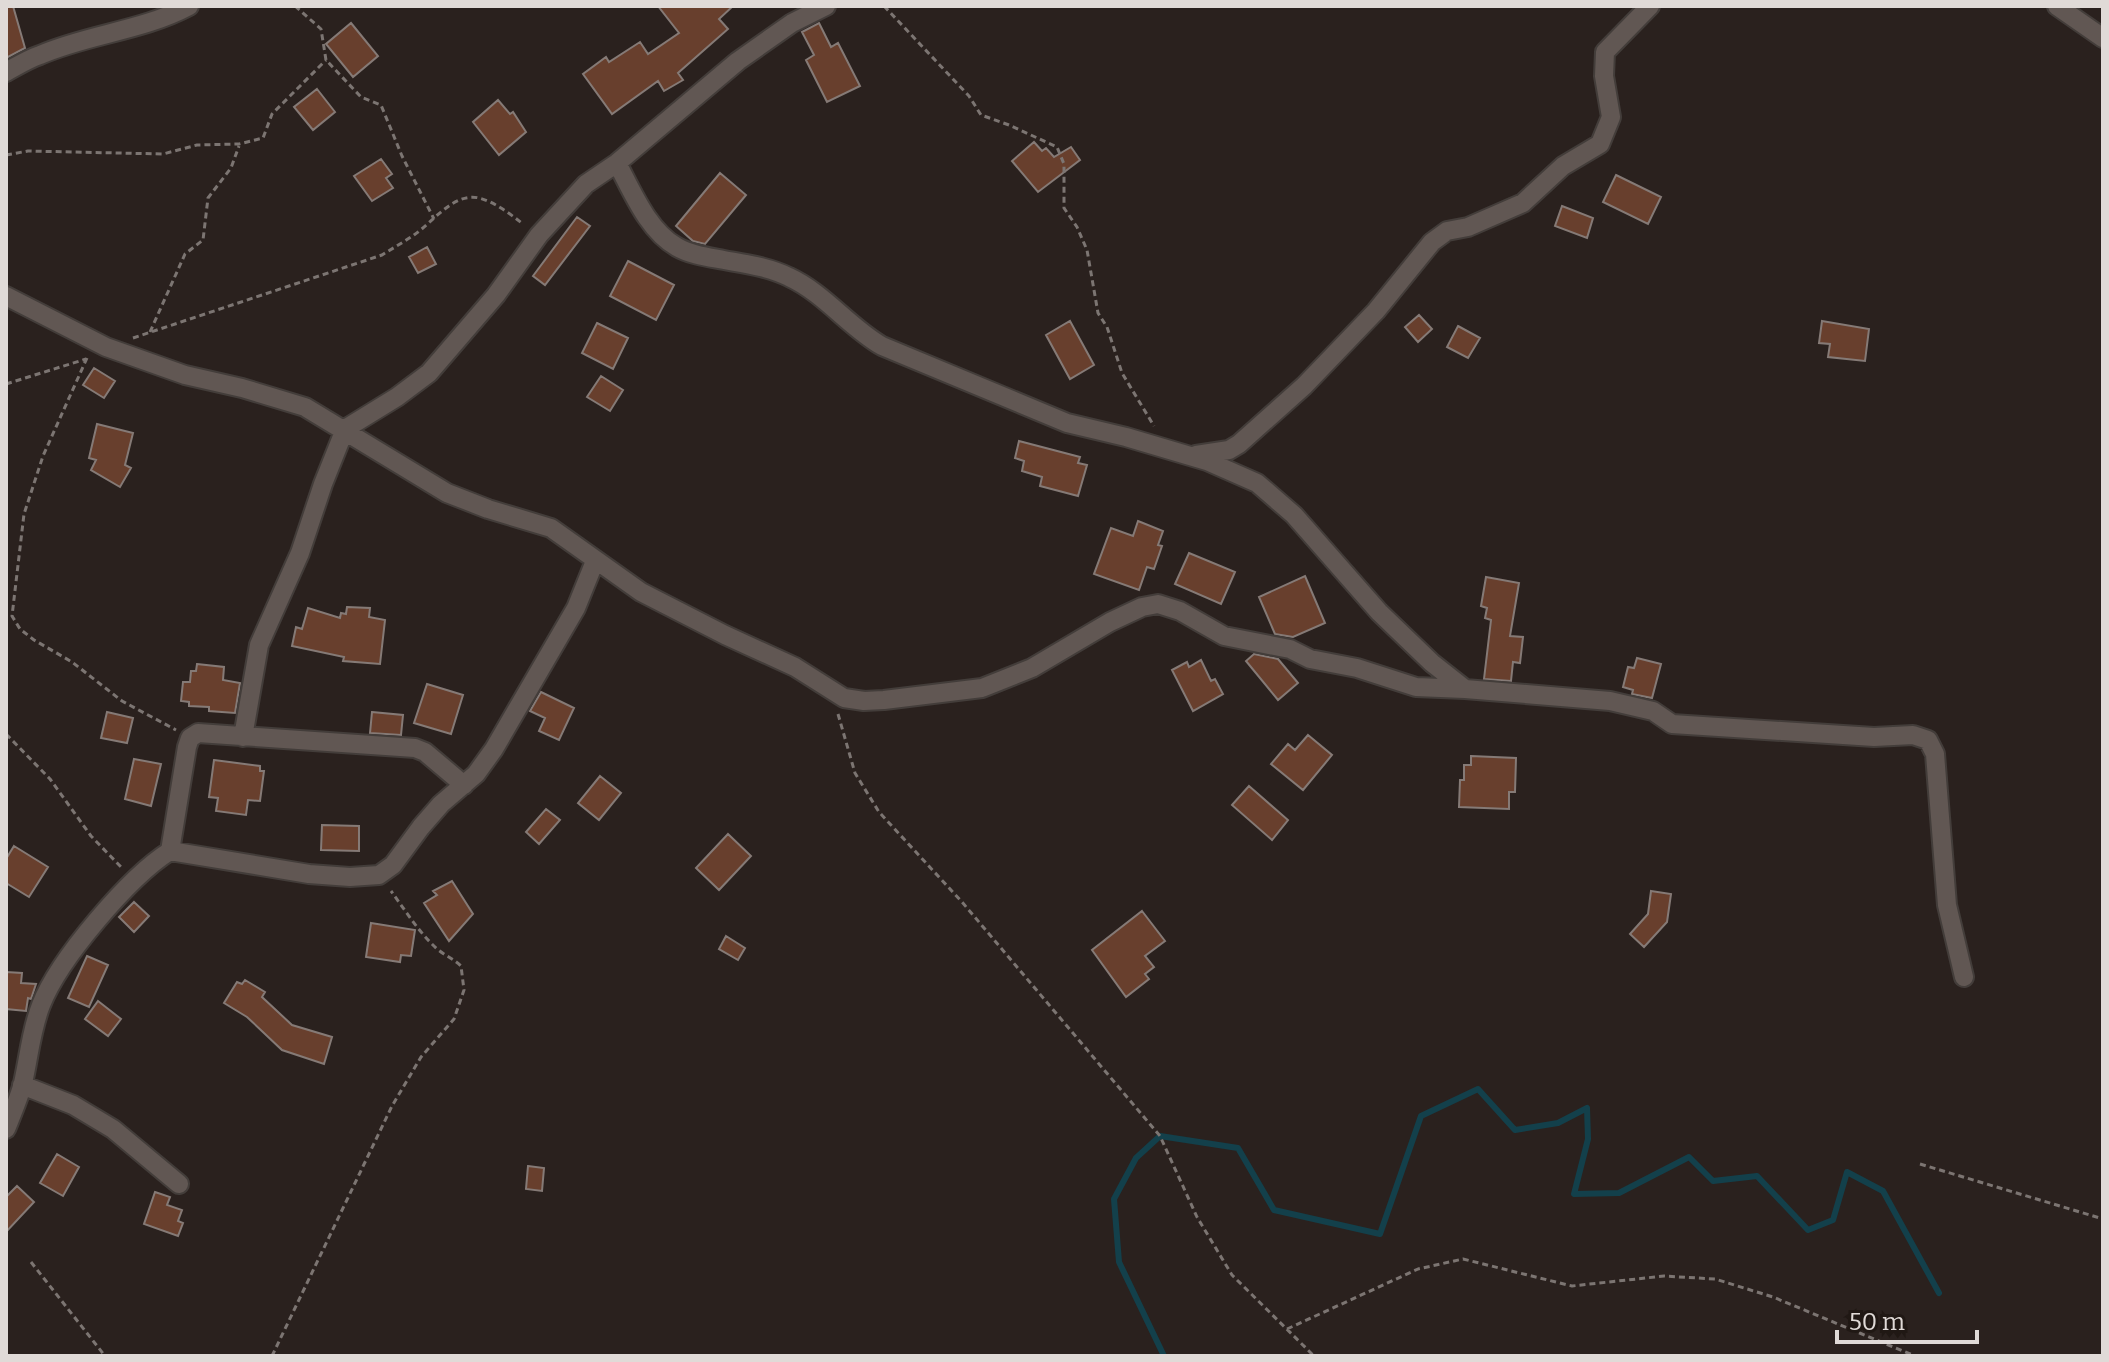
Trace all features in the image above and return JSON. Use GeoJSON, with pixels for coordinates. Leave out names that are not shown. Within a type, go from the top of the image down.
{"type":"FeatureCollection","features":[{"type":"Feature","properties":{"kind":"street"},"geometry":{"type":"LineString","coordinates":[[6,72],[42,54],[133,29],[171,16],[189,6]]}},
{"type":"Feature","properties":{"kind":"street"},"geometry":{"type":"LineString","coordinates":[[243,737],[259,645],[300,553],[345,429],[429,373],[488,305],[539,235],[586,184],[617,163],[738,61],[792,23],[826,6]]}},
{"type":"Feature","properties":{"kind":"street"},"geometry":{"type":"LineString","coordinates":[[1189,456],[1214,454],[1239,444],[1325,365],[1376,311],[1432,242],[1447,231],[1468,227],[1523,203],[1563,166],[1600,144],[1611,117],[1604,76],[1605,52],[1650,6]]}},
{"type":"Feature","properties":{"kind":"street"},"geometry":{"type":"LineString","coordinates":[[2057,6],[2103,38]]}},
{"type":"Feature","properties":{"kind":"street"},"geometry":{"type":"LineString","coordinates":[[617,163],[643,210],[666,239],[678,247],[695,254],[774,270],[811,290],[862,334],[882,346],[1067,423],[1169,449],[1257,483],[1285,507],[1379,612],[1432,663],[1465,689]]}},
{"type":"Feature","properties":{"kind":"street"},"geometry":{"type":"LineString","coordinates":[[6,296],[106,347],[185,375],[305,407],[447,493],[551,528],[566,536],[595,561],[641,592],[795,667],[844,698],[864,701],[982,688],[1032,668],[1131,612],[1158,604],[1180,611],[1224,636],[1290,649],[1310,659],[1357,668],[1416,687],[1610,701],[1653,711],[1672,724],[1874,737],[1913,735],[1928,740],[1935,754],[1947,905],[1964,977]]}},
{"type":"Feature","properties":{"kind":"street"},"geometry":{"type":"LineString","coordinates":[[6,1129],[22,1085],[41,1005],[59,968],[134,881],[170,851],[309,874],[350,877],[379,875],[393,865],[441,804],[464,785],[494,749],[576,608],[595,561]]}},
{"type":"Feature","properties":{"kind":"street"},"geometry":{"type":"LineString","coordinates":[[170,851],[190,738],[198,733],[415,748],[425,752],[464,785]]}},
{"type":"Feature","properties":{"kind":"street"},"geometry":{"type":"LineString","coordinates":[[22,1085],[73,1105],[113,1129],[179,1184]]}},
{"type":"Feature","properties":{"kind":"path"},"geometry":{"type":"LineString","coordinates":[[295,6],[321,29],[326,60],[361,97],[381,105],[402,156],[434,219]]}},
{"type":"Feature","properties":{"kind":"path"},"geometry":{"type":"LineString","coordinates":[[884,6],[969,96],[981,115],[1057,147],[1064,164],[1064,208],[1087,250],[1098,313],[1107,327],[1122,373],[1169,449]]}},
{"type":"Feature","properties":{"kind":"path"},"geometry":{"type":"LineString","coordinates":[[6,155],[28,151],[163,154],[197,145],[239,144],[263,138],[272,114],[326,60]]}},
{"type":"Feature","properties":{"kind":"path"},"geometry":{"type":"LineString","coordinates":[[150,332],[185,254],[203,240],[208,198],[231,168],[239,144]]}},
{"type":"Feature","properties":{"kind":"path"},"geometry":{"type":"LineString","coordinates":[[6,384],[87,358],[106,347],[382,255],[465,198],[478,198],[501,208],[539,235]]}},
{"type":"Feature","properties":{"kind":"path"},"geometry":{"type":"LineString","coordinates":[[87,358],[43,456],[24,514],[12,616],[20,629],[34,640],[72,662],[122,701],[190,738]]}},
{"type":"Feature","properties":{"kind":"path"},"geometry":{"type":"LineString","coordinates":[[831,691],[855,773],[879,812],[962,902],[1160,1136],[1197,1217],[1232,1275],[1314,1356]]}},
{"type":"Feature","properties":{"kind":"path"},"geometry":{"type":"LineString","coordinates":[[6,734],[50,779],[91,836],[134,881]]}},
{"type":"Feature","properties":{"kind":"path"},"geometry":{"type":"LineString","coordinates":[[272,1356],[392,1106],[421,1057],[454,1019],[464,990],[461,966],[425,938],[379,875]]}},
{"type":"Feature","properties":{"kind":"path"},"geometry":{"type":"LineString","coordinates":[[1920,1164],[2103,1219]]}},
{"type":"Feature","properties":{"kind":"path"},"geometry":{"type":"LineString","coordinates":[[1287,1329],[1418,1269],[1463,1259],[1572,1286],[1664,1276],[1715,1279],[1773,1297],[1915,1356]]}},
{"type":"Feature","properties":{"kind":"path"},"geometry":{"type":"LineString","coordinates":[[31,1262],[105,1356]]}},
{"type":"Feature","properties":{"kind":"building"},"geometry":{"type":"Polygon","coordinates":[[[6,6],[13,6],[25,48],[6,58],[6,6]]]}},
{"type":"Feature","properties":{"kind":"building"},"geometry":{"type":"Polygon","coordinates":[[[658,6],[733,6],[719,19],[728,29],[678,73],[683,80],[664,91],[658,81],[612,114],[583,74],[606,57],[609,62],[640,42],[648,54],[679,33],[658,6]]]}},
{"type":"Feature","properties":{"kind":"building"},"geometry":{"type":"Polygon","coordinates":[[[351,23],[378,56],[353,77],[326,44],[351,23]]]}},
{"type":"Feature","properties":{"kind":"building"},"geometry":{"type":"Polygon","coordinates":[[[819,23],[831,47],[838,43],[860,86],[827,102],[806,60],[814,55],[802,32],[819,23]]]}},
{"type":"Feature","properties":{"kind":"building"},"geometry":{"type":"Polygon","coordinates":[[[317,89],[335,112],[313,130],[294,107],[317,89]]]}},
{"type":"Feature","properties":{"kind":"building"},"geometry":{"type":"Polygon","coordinates":[[[498,100],[510,114],[513,112],[526,132],[499,155],[473,122],[498,100]]]}},
{"type":"Feature","properties":{"kind":"building"},"geometry":{"type":"Polygon","coordinates":[[[1034,142],[1054,157],[1071,147],[1080,160],[1038,192],[1012,161],[1034,142]]]}},
{"type":"Feature","properties":{"kind":"building"},"geometry":{"type":"Polygon","coordinates":[[[381,159],[392,174],[386,178],[393,188],[372,201],[354,176],[381,159]]]}},
{"type":"Feature","properties":{"kind":"building"},"geometry":{"type":"Polygon","coordinates":[[[720,173],[746,195],[705,244],[693,241],[676,226],[720,173]]]}},
{"type":"Feature","properties":{"kind":"building"},"geometry":{"type":"Polygon","coordinates":[[[1616,175],[1661,197],[1648,224],[1603,202],[1616,175]]]}},
{"type":"Feature","properties":{"kind":"building"},"geometry":{"type":"Polygon","coordinates":[[[1562,206],[1593,218],[1587,238],[1555,226],[1562,206]]]}},
{"type":"Feature","properties":{"kind":"building"},"geometry":{"type":"Polygon","coordinates":[[[577,217],[590,226],[545,285],[533,276],[577,217]]]}},
{"type":"Feature","properties":{"kind":"building"},"geometry":{"type":"Polygon","coordinates":[[[427,247],[436,264],[418,273],[409,257],[427,247]]]}},
{"type":"Feature","properties":{"kind":"building"},"geometry":{"type":"Polygon","coordinates":[[[628,261],[674,285],[656,320],[610,296],[628,261]]]}},
{"type":"Feature","properties":{"kind":"building"},"geometry":{"type":"Polygon","coordinates":[[[1419,315],[1432,329],[1418,342],[1405,327],[1419,315]]]}},
{"type":"Feature","properties":{"kind":"building"},"geometry":{"type":"Polygon","coordinates":[[[1070,321],[1094,365],[1070,379],[1046,335],[1070,321]]]}},
{"type":"Feature","properties":{"kind":"building"},"geometry":{"type":"Polygon","coordinates":[[[1822,321],[1869,329],[1865,361],[1828,357],[1830,344],[1819,343],[1822,321]]]}},
{"type":"Feature","properties":{"kind":"building"},"geometry":{"type":"Polygon","coordinates":[[[597,323],[628,338],[613,369],[582,353],[597,323]]]}},
{"type":"Feature","properties":{"kind":"building"},"geometry":{"type":"Polygon","coordinates":[[[1458,326],[1480,338],[1468,358],[1447,347],[1458,326]]]}},
{"type":"Feature","properties":{"kind":"building"},"geometry":{"type":"Polygon","coordinates":[[[94,368],[115,381],[104,398],[83,385],[94,368]]]}},
{"type":"Feature","properties":{"kind":"building"},"geometry":{"type":"Polygon","coordinates":[[[601,376],[623,390],[610,411],[587,397],[601,376]]]}},
{"type":"Feature","properties":{"kind":"building"},"geometry":{"type":"Polygon","coordinates":[[[97,424],[133,433],[125,465],[131,468],[120,487],[91,470],[96,460],[89,458],[97,424]]]}},
{"type":"Feature","properties":{"kind":"building"},"geometry":{"type":"Polygon","coordinates":[[[1019,441],[1080,457],[1078,463],[1087,465],[1078,496],[1040,486],[1042,477],[1022,471],[1024,461],[1015,458],[1019,441]]]}},
{"type":"Feature","properties":{"kind":"building"},"geometry":{"type":"Polygon","coordinates":[[[1138,521],[1163,531],[1158,545],[1162,546],[1154,569],[1147,567],[1139,590],[1094,574],[1111,528],[1133,536],[1138,521]]]}},
{"type":"Feature","properties":{"kind":"building"},"geometry":{"type":"Polygon","coordinates":[[[1189,553],[1235,572],[1221,604],[1175,584],[1189,553]]]}},
{"type":"Feature","properties":{"kind":"building"},"geometry":{"type":"Polygon","coordinates":[[[1305,576],[1325,623],[1293,637],[1275,634],[1259,597],[1305,576]]]}},
{"type":"Feature","properties":{"kind":"building"},"geometry":{"type":"Polygon","coordinates":[[[1486,577],[1519,583],[1510,636],[1523,637],[1520,663],[1513,662],[1511,681],[1484,679],[1491,620],[1485,618],[1487,608],[1481,606],[1486,577]]]}},
{"type":"Feature","properties":{"kind":"building"},"geometry":{"type":"Polygon","coordinates":[[[347,607],[370,608],[369,617],[385,620],[380,664],[343,661],[344,657],[292,646],[296,627],[302,629],[308,608],[340,618],[341,613],[346,614],[347,607]]]}},
{"type":"Feature","properties":{"kind":"building"},"geometry":{"type":"Polygon","coordinates":[[[1254,654],[1278,659],[1298,683],[1278,700],[1246,661],[1254,654]]]}},
{"type":"Feature","properties":{"kind":"building"},"geometry":{"type":"Polygon","coordinates":[[[1637,658],[1661,664],[1652,698],[1632,694],[1633,690],[1623,687],[1628,667],[1634,668],[1637,658]]]}},
{"type":"Feature","properties":{"kind":"building"},"geometry":{"type":"Polygon","coordinates":[[[1201,660],[1211,681],[1215,679],[1223,694],[1193,711],[1172,670],[1187,662],[1189,667],[1201,660]]]}},
{"type":"Feature","properties":{"kind":"building"},"geometry":{"type":"Polygon","coordinates":[[[197,664],[224,667],[223,680],[240,683],[235,713],[209,711],[209,707],[189,706],[189,702],[181,701],[183,682],[190,682],[191,671],[196,671],[197,664]]]}},
{"type":"Feature","properties":{"kind":"building"},"geometry":{"type":"Polygon","coordinates":[[[427,684],[463,695],[451,734],[414,723],[427,684]]]}},
{"type":"Feature","properties":{"kind":"building"},"geometry":{"type":"Polygon","coordinates":[[[541,692],[574,708],[559,740],[539,731],[545,718],[530,711],[541,692]]]}},
{"type":"Feature","properties":{"kind":"building"},"geometry":{"type":"Polygon","coordinates":[[[107,712],[133,718],[127,743],[101,738],[107,712]]]}},
{"type":"Feature","properties":{"kind":"building"},"geometry":{"type":"Polygon","coordinates":[[[372,712],[403,715],[401,735],[370,733],[372,712]]]}},
{"type":"Feature","properties":{"kind":"building"},"geometry":{"type":"Polygon","coordinates":[[[1308,735],[1332,755],[1303,790],[1271,764],[1288,744],[1295,750],[1308,735]]]}},
{"type":"Feature","properties":{"kind":"building"},"geometry":{"type":"Polygon","coordinates":[[[1471,756],[1516,758],[1515,792],[1509,792],[1509,809],[1459,807],[1460,780],[1464,780],[1464,765],[1471,765],[1471,756]]]}},
{"type":"Feature","properties":{"kind":"building"},"geometry":{"type":"Polygon","coordinates":[[[134,759],[161,764],[151,806],[125,799],[134,759]]]}},
{"type":"Feature","properties":{"kind":"building"},"geometry":{"type":"Polygon","coordinates":[[[214,760],[260,766],[260,771],[264,771],[260,801],[248,800],[246,815],[216,811],[218,798],[209,797],[214,760]]]}},
{"type":"Feature","properties":{"kind":"building"},"geometry":{"type":"Polygon","coordinates":[[[600,776],[621,793],[599,820],[578,803],[600,776]]]}},
{"type":"Feature","properties":{"kind":"building"},"geometry":{"type":"Polygon","coordinates":[[[1249,786],[1288,820],[1272,840],[1232,805],[1249,786]]]}},
{"type":"Feature","properties":{"kind":"building"},"geometry":{"type":"Polygon","coordinates":[[[546,809],[560,820],[539,844],[526,832],[546,809]]]}},
{"type":"Feature","properties":{"kind":"building"},"geometry":{"type":"Polygon","coordinates":[[[322,825],[359,826],[359,851],[321,850],[322,825]]]}},
{"type":"Feature","properties":{"kind":"building"},"geometry":{"type":"Polygon","coordinates":[[[728,834],[751,856],[719,890],[696,868],[728,834]]]}},
{"type":"Feature","properties":{"kind":"building"},"geometry":{"type":"Polygon","coordinates":[[[14,846],[48,867],[29,897],[6,883],[6,859],[14,846]]]}},
{"type":"Feature","properties":{"kind":"building"},"geometry":{"type":"Polygon","coordinates":[[[452,881],[473,914],[449,941],[424,903],[437,895],[433,891],[452,881]]]}},
{"type":"Feature","properties":{"kind":"building"},"geometry":{"type":"Polygon","coordinates":[[[1651,891],[1671,894],[1667,922],[1644,947],[1630,934],[1648,914],[1651,891]]]}},
{"type":"Feature","properties":{"kind":"building"},"geometry":{"type":"Polygon","coordinates":[[[134,902],[149,916],[134,932],[119,917],[134,902]]]}},
{"type":"Feature","properties":{"kind":"building"},"geometry":{"type":"Polygon","coordinates":[[[1142,911],[1165,941],[1145,956],[1154,967],[1145,974],[1149,979],[1126,997],[1092,950],[1142,911]]]}},
{"type":"Feature","properties":{"kind":"building"},"geometry":{"type":"Polygon","coordinates":[[[371,923],[415,930],[411,956],[401,955],[400,962],[366,957],[371,923]]]}},
{"type":"Feature","properties":{"kind":"building"},"geometry":{"type":"Polygon","coordinates":[[[726,936],[745,948],[738,960],[719,949],[726,936]]]}},
{"type":"Feature","properties":{"kind":"building"},"geometry":{"type":"Polygon","coordinates":[[[87,956],[108,965],[89,1007],[68,998],[87,956]]]}},
{"type":"Feature","properties":{"kind":"building"},"geometry":{"type":"Polygon","coordinates":[[[6,972],[22,973],[21,983],[36,984],[31,999],[28,998],[26,1011],[6,1009],[6,972]]]}},
{"type":"Feature","properties":{"kind":"building"},"geometry":{"type":"Polygon","coordinates":[[[245,980],[265,992],[262,997],[292,1025],[332,1037],[324,1064],[282,1050],[247,1017],[224,1003],[237,982],[242,984],[245,980]]]}},
{"type":"Feature","properties":{"kind":"building"},"geometry":{"type":"Polygon","coordinates":[[[98,1001],[121,1019],[108,1036],[85,1019],[98,1001]]]}},
{"type":"Feature","properties":{"kind":"building"},"geometry":{"type":"Polygon","coordinates":[[[57,1154],[79,1167],[63,1196],[40,1183],[57,1154]]]}},
{"type":"Feature","properties":{"kind":"building"},"geometry":{"type":"Polygon","coordinates":[[[528,1166],[544,1168],[542,1191],[526,1189],[528,1166]]]}},
{"type":"Feature","properties":{"kind":"building"},"geometry":{"type":"Polygon","coordinates":[[[17,1186],[34,1202],[6,1232],[6,1197],[17,1186]]]}},
{"type":"Feature","properties":{"kind":"building"},"geometry":{"type":"Polygon","coordinates":[[[155,1192],[170,1197],[167,1205],[182,1210],[178,1221],[183,1223],[178,1236],[144,1224],[155,1192]]]}},
{"type":"Feature","properties":{"kind":"waterway"},"geometry":{"type":"LineString","coordinates":[[1164,1356],[1119,1262],[1114,1199],[1136,1158],[1160,1136],[1238,1148],[1274,1210],[1380,1234],[1421,1116],[1478,1089],[1515,1130],[1558,1123],[1587,1108],[1588,1139],[1574,1194],[1619,1193],[1689,1157],[1713,1181],[1757,1176],[1808,1230],[1833,1220],[1847,1172],[1883,1191],[1939,1293]]}}]}
